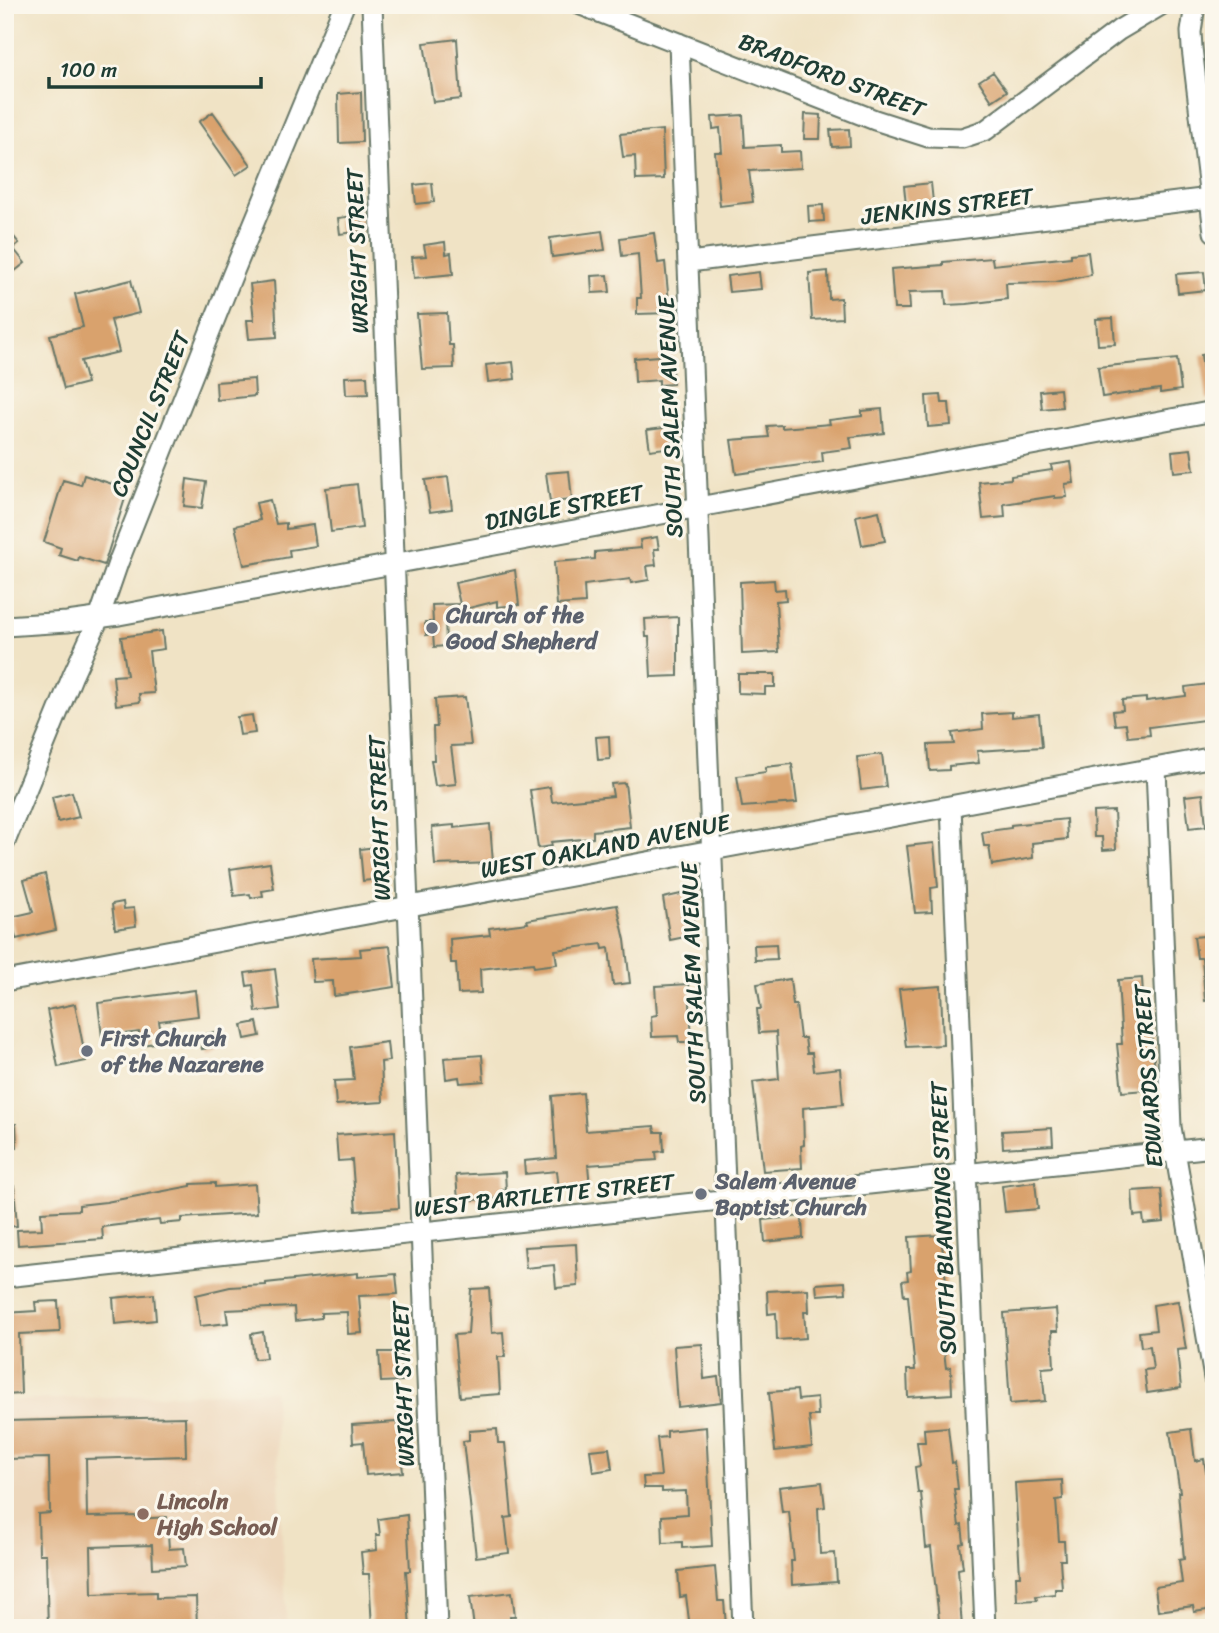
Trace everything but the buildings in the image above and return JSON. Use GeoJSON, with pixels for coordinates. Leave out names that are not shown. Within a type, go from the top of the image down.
{"type":"FeatureCollection","features":[{"type":"Feature","properties":{"kind":"street","name":"COUNCIL STREET"},"geometry":{"type":"LineString","coordinates":[[5,842],[99,618],[117,563],[344,5]]}},
{"type":"Feature","properties":{"kind":"street","name":"WRIGHT STREET"},"geometry":{"type":"LineString","coordinates":[[372,5],[437,1628]]}},
{"type":"Feature","properties":{"kind":"street","name":"BRADFORD STREET"},"geometry":{"type":"LineString","coordinates":[[581,5],[875,120],[928,136],[962,138],[986,130],[1119,30],[1161,5]]}},
{"type":"Feature","properties":{"kind":"street"},"geometry":{"type":"LineString","coordinates":[[1195,5],[1191,32],[1207,120],[1214,232]]}},
{"type":"Feature","properties":{"kind":"street","name":"SOUTH SALEM AVENUE"},"geometry":{"type":"LineString","coordinates":[[680,43],[743,1628]]}},
{"type":"Feature","properties":{"kind":"street","name":"JENKINS STREET"},"geometry":{"type":"LineString","coordinates":[[689,262],[1210,198]]}},
{"type":"Feature","properties":{"kind":"street","name":"DINGLE STREET"},"geometry":{"type":"LineString","coordinates":[[5,626],[99,618],[1214,411]]}},
{"type":"Feature","properties":{"kind":"street","name":"WEST OAKLAND AVENUE"},"geometry":{"type":"LineString","coordinates":[[5,981],[1214,757]]}},
{"type":"Feature","properties":{"kind":"street","name":"EDWARDS STREET"},"geometry":{"type":"LineString","coordinates":[[1156,768],[1174,1151],[1208,1310],[1214,1378]]}},
{"type":"Feature","properties":{"kind":"street","name":"SOUTH BLANDING STREET"},"geometry":{"type":"LineString","coordinates":[[951,806],[985,1628]]}},
{"type":"Feature","properties":{"kind":"street","name":"WEST BARTLETTE STREET"},"geometry":{"type":"LineString","coordinates":[[5,1277],[1214,1147]]}},
{"type":"Feature","properties":{"kind":"shaded area","name":"Lincoln High School"},"geometry":{"type":"Polygon","coordinates":[[[274,1391],[287,1628],[5,1628],[5,1401],[274,1391]]]}},
{"type":"Feature","properties":{"kind":"place","name":"Church of the Good Shepherd"},"geometry":{"type":"Point","coordinates":[432,628]}},
{"type":"Feature","properties":{"kind":"place","name":"First Church of the Nazarene"},"geometry":{"type":"Point","coordinates":[87,1051]}},
{"type":"Feature","properties":{"kind":"place","name":"Salem Avenue Baptist Church"},"geometry":{"type":"Point","coordinates":[701,1194]}},
{"type":"Feature","properties":{"kind":"place","name":"Lincoln High School"},"geometry":{"type":"Point","coordinates":[143,1514]}}]}
